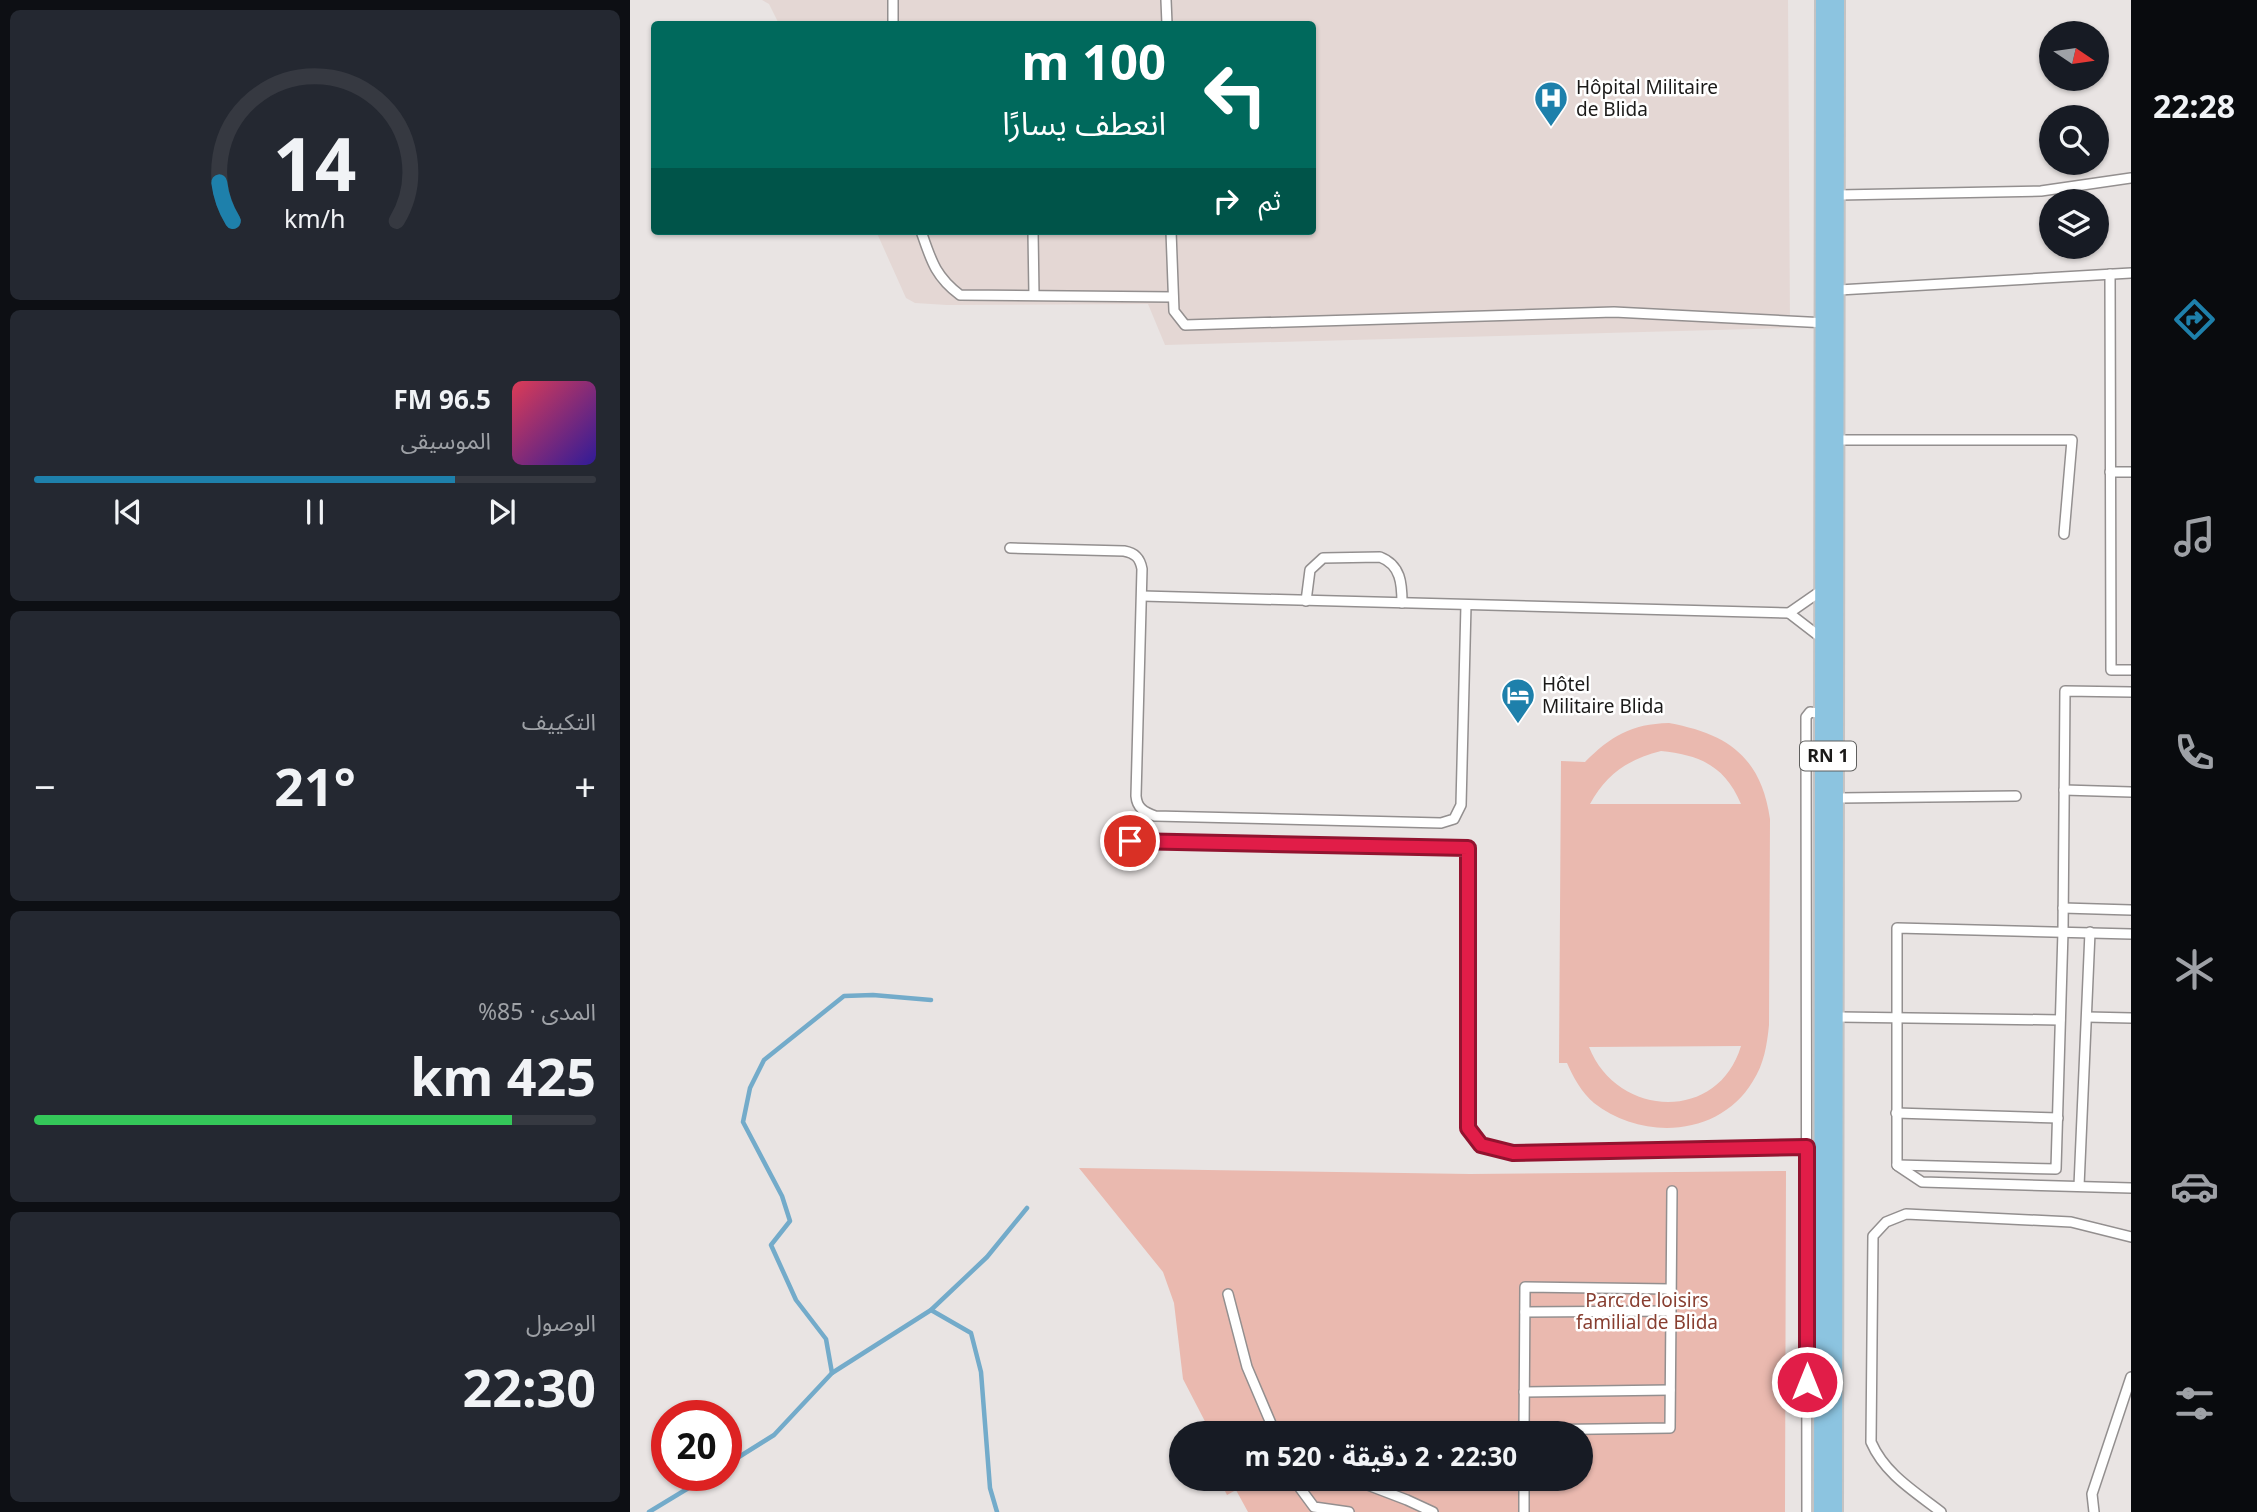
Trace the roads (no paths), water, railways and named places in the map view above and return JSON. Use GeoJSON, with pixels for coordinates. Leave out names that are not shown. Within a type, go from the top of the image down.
{"type":"FeatureCollection","features":[{"type":"Feature","properties":{"kind":"main road","name":"RN 1"},"geometry":{"type":"LineString","coordinates":[[1828,1512],[1817,1147],[1828,714],[1830,0]]}},
{"type":"Feature","properties":{"kind":"main road","name":"RN 1"},"geometry":{"type":"LineString","coordinates":[[1838,1512],[1840,0]]}},
{"type":"Feature","properties":{"kind":"lane"},"geometry":{"type":"LineString","coordinates":[[893,0],[893,21]]}},
{"type":"Feature","properties":{"kind":"lane"},"geometry":{"type":"LineString","coordinates":[[1167,0],[1167,21]]}},
{"type":"Feature","properties":{"kind":"lane"},"geometry":{"type":"LineString","coordinates":[[1839,195],[2041,191],[2131,178]]}},
{"type":"Feature","properties":{"kind":"lane"},"geometry":{"type":"LineString","coordinates":[[922,235],[933,266],[946,284],[960,295],[1173,297]]}},
{"type":"Feature","properties":{"kind":"lane"},"geometry":{"type":"LineString","coordinates":[[1033,235],[1034,295]]}},
{"type":"Feature","properties":{"kind":"lane"},"geometry":{"type":"LineString","coordinates":[[1171,235],[1174,311],[1185,324],[1614,312],[1829,323]]}},
{"type":"Feature","properties":{"kind":"lane"},"geometry":{"type":"LineString","coordinates":[[1839,290],[2131,273]]}},
{"type":"Feature","properties":{"kind":"lane"},"geometry":{"type":"LineString","coordinates":[[2110,274],[2110,670],[2131,670]]}},
{"type":"Feature","properties":{"kind":"lane"},"geometry":{"type":"LineString","coordinates":[[1839,440],[2072,440],[2064,534]]}},
{"type":"Feature","properties":{"kind":"lane"},"geometry":{"type":"LineString","coordinates":[[2110,472],[2131,472]]}},
{"type":"Feature","properties":{"kind":"lane"},"geometry":{"type":"LineString","coordinates":[[1010,548],[1133,553],[1138,557],[1142,569],[1142,596],[1136,796],[1141,809],[1155,816],[1448,822],[1459,813],[1461,805],[1466,605]]}},
{"type":"Feature","properties":{"kind":"lane"},"geometry":{"type":"LineString","coordinates":[[1306,601],[1310,570],[1323,558],[1380,557],[1388,560],[1397,570],[1402,587],[1402,603]]}},
{"type":"Feature","properties":{"kind":"lane"},"geometry":{"type":"LineString","coordinates":[[1142,596],[1789,613],[1829,586]]}},
{"type":"Feature","properties":{"kind":"lane"},"geometry":{"type":"LineString","coordinates":[[1789,613],[1828,643]]}},
{"type":"Feature","properties":{"kind":"lane"},"geometry":{"type":"LineString","coordinates":[[1897,1165],[2056,1169],[2063,931],[2065,691],[2131,692]]}},
{"type":"Feature","properties":{"kind":"lane"},"geometry":{"type":"LineString","coordinates":[[2064,790],[2131,792]]}},
{"type":"Feature","properties":{"kind":"lane"},"geometry":{"type":"LineString","coordinates":[[1839,798],[2016,796]]}},
{"type":"Feature","properties":{"kind":"lane"},"geometry":{"type":"LineString","coordinates":[[1130,841],[1468,848],[1468,1128],[1481,1145],[1513,1153],[1817,1147],[1807,1512]]}},
{"type":"Feature","properties":{"kind":"lane"},"geometry":{"type":"LineString","coordinates":[[2063,908],[2131,910]]}},
{"type":"Feature","properties":{"kind":"lane"},"geometry":{"type":"LineString","coordinates":[[1897,1165],[1897,928],[2131,933]]}},
{"type":"Feature","properties":{"kind":"lane"},"geometry":{"type":"LineString","coordinates":[[2079,1186],[2090,932]]}},
{"type":"Feature","properties":{"kind":"lane"},"geometry":{"type":"LineString","coordinates":[[1839,1017],[2060,1020]]}},
{"type":"Feature","properties":{"kind":"lane"},"geometry":{"type":"LineString","coordinates":[[2087,1017],[2131,1018]]}},
{"type":"Feature","properties":{"kind":"lane"},"geometry":{"type":"LineString","coordinates":[[1896,1114],[2058,1118]]}},
{"type":"Feature","properties":{"kind":"lane"},"geometry":{"type":"LineString","coordinates":[[1897,1165],[1922,1182],[2131,1188]]}},
{"type":"Feature","properties":{"kind":"lane"},"geometry":{"type":"LineString","coordinates":[[1593,1430],[1670,1428],[1672,1191]]}},
{"type":"Feature","properties":{"kind":"lane"},"geometry":{"type":"LineString","coordinates":[[1941,1512],[1890,1472],[1878,1457],[1871,1442],[1874,1236],[1886,1222],[1906,1214],[2071,1222],[2131,1237]]}},
{"type":"Feature","properties":{"kind":"lane"},"geometry":{"type":"LineString","coordinates":[[1524,1421],[1525,1287],[1670,1289]]}},
{"type":"Feature","properties":{"kind":"lane"},"geometry":{"type":"LineString","coordinates":[[1228,1294],[1247,1367],[1270,1421]]}},
{"type":"Feature","properties":{"kind":"lane"},"geometry":{"type":"LineString","coordinates":[[1525,1312],[1670,1311]]}},
{"type":"Feature","properties":{"kind":"lane"},"geometry":{"type":"LineString","coordinates":[[2094,1512],[2092,1494],[2131,1377]]}},
{"type":"Feature","properties":{"kind":"lane"},"geometry":{"type":"LineString","coordinates":[[1524,1392],[1670,1390]]}},
{"type":"Feature","properties":{"kind":"lane"},"geometry":{"type":"LineString","coordinates":[[1302,1491],[1314,1507],[1349,1512]]}},
{"type":"Feature","properties":{"kind":"lane"},"geometry":{"type":"LineString","coordinates":[[1383,1491],[1433,1512]]}},
{"type":"Feature","properties":{"kind":"lane"},"geometry":{"type":"LineString","coordinates":[[1524,1491],[1524,1512]]}},
{"type":"Feature","properties":{"kind":"waterway"},"geometry":{"type":"LineString","coordinates":[[832,1373],[826,1339],[796,1300],[771,1245],[790,1221],[782,1196],[743,1122],[750,1088],[764,1060],[844,996],[873,995],[931,1000]]}},
{"type":"Feature","properties":{"kind":"waterway"},"geometry":{"type":"LineString","coordinates":[[742,1455],[774,1435],[832,1373],[931,1310],[987,1257],[1027,1208]]}},
{"type":"Feature","properties":{"kind":"waterway"},"geometry":{"type":"LineString","coordinates":[[931,1310],[971,1333],[981,1372],[990,1488],[997,1512]]}},
{"type":"Feature","properties":{"kind":"waterway"},"geometry":{"type":"LineString","coordinates":[[649,1512],[684,1491]]}},
{"type":"Feature","properties":{"kind":"place","name":"Hôpital Militaire de Blida"},"geometry":{"type":"Point","coordinates":[1551,128]}},
{"type":"Feature","properties":{"kind":"place","name":"Hôtel Militaire Blida"},"geometry":{"type":"Point","coordinates":[1518,725]}},
{"type":"Feature","properties":{"kind":"park label","name":"Parc de loisirs familial de Blida"},"geometry":{"type":"Point","coordinates":[1647,1311]}}]}
